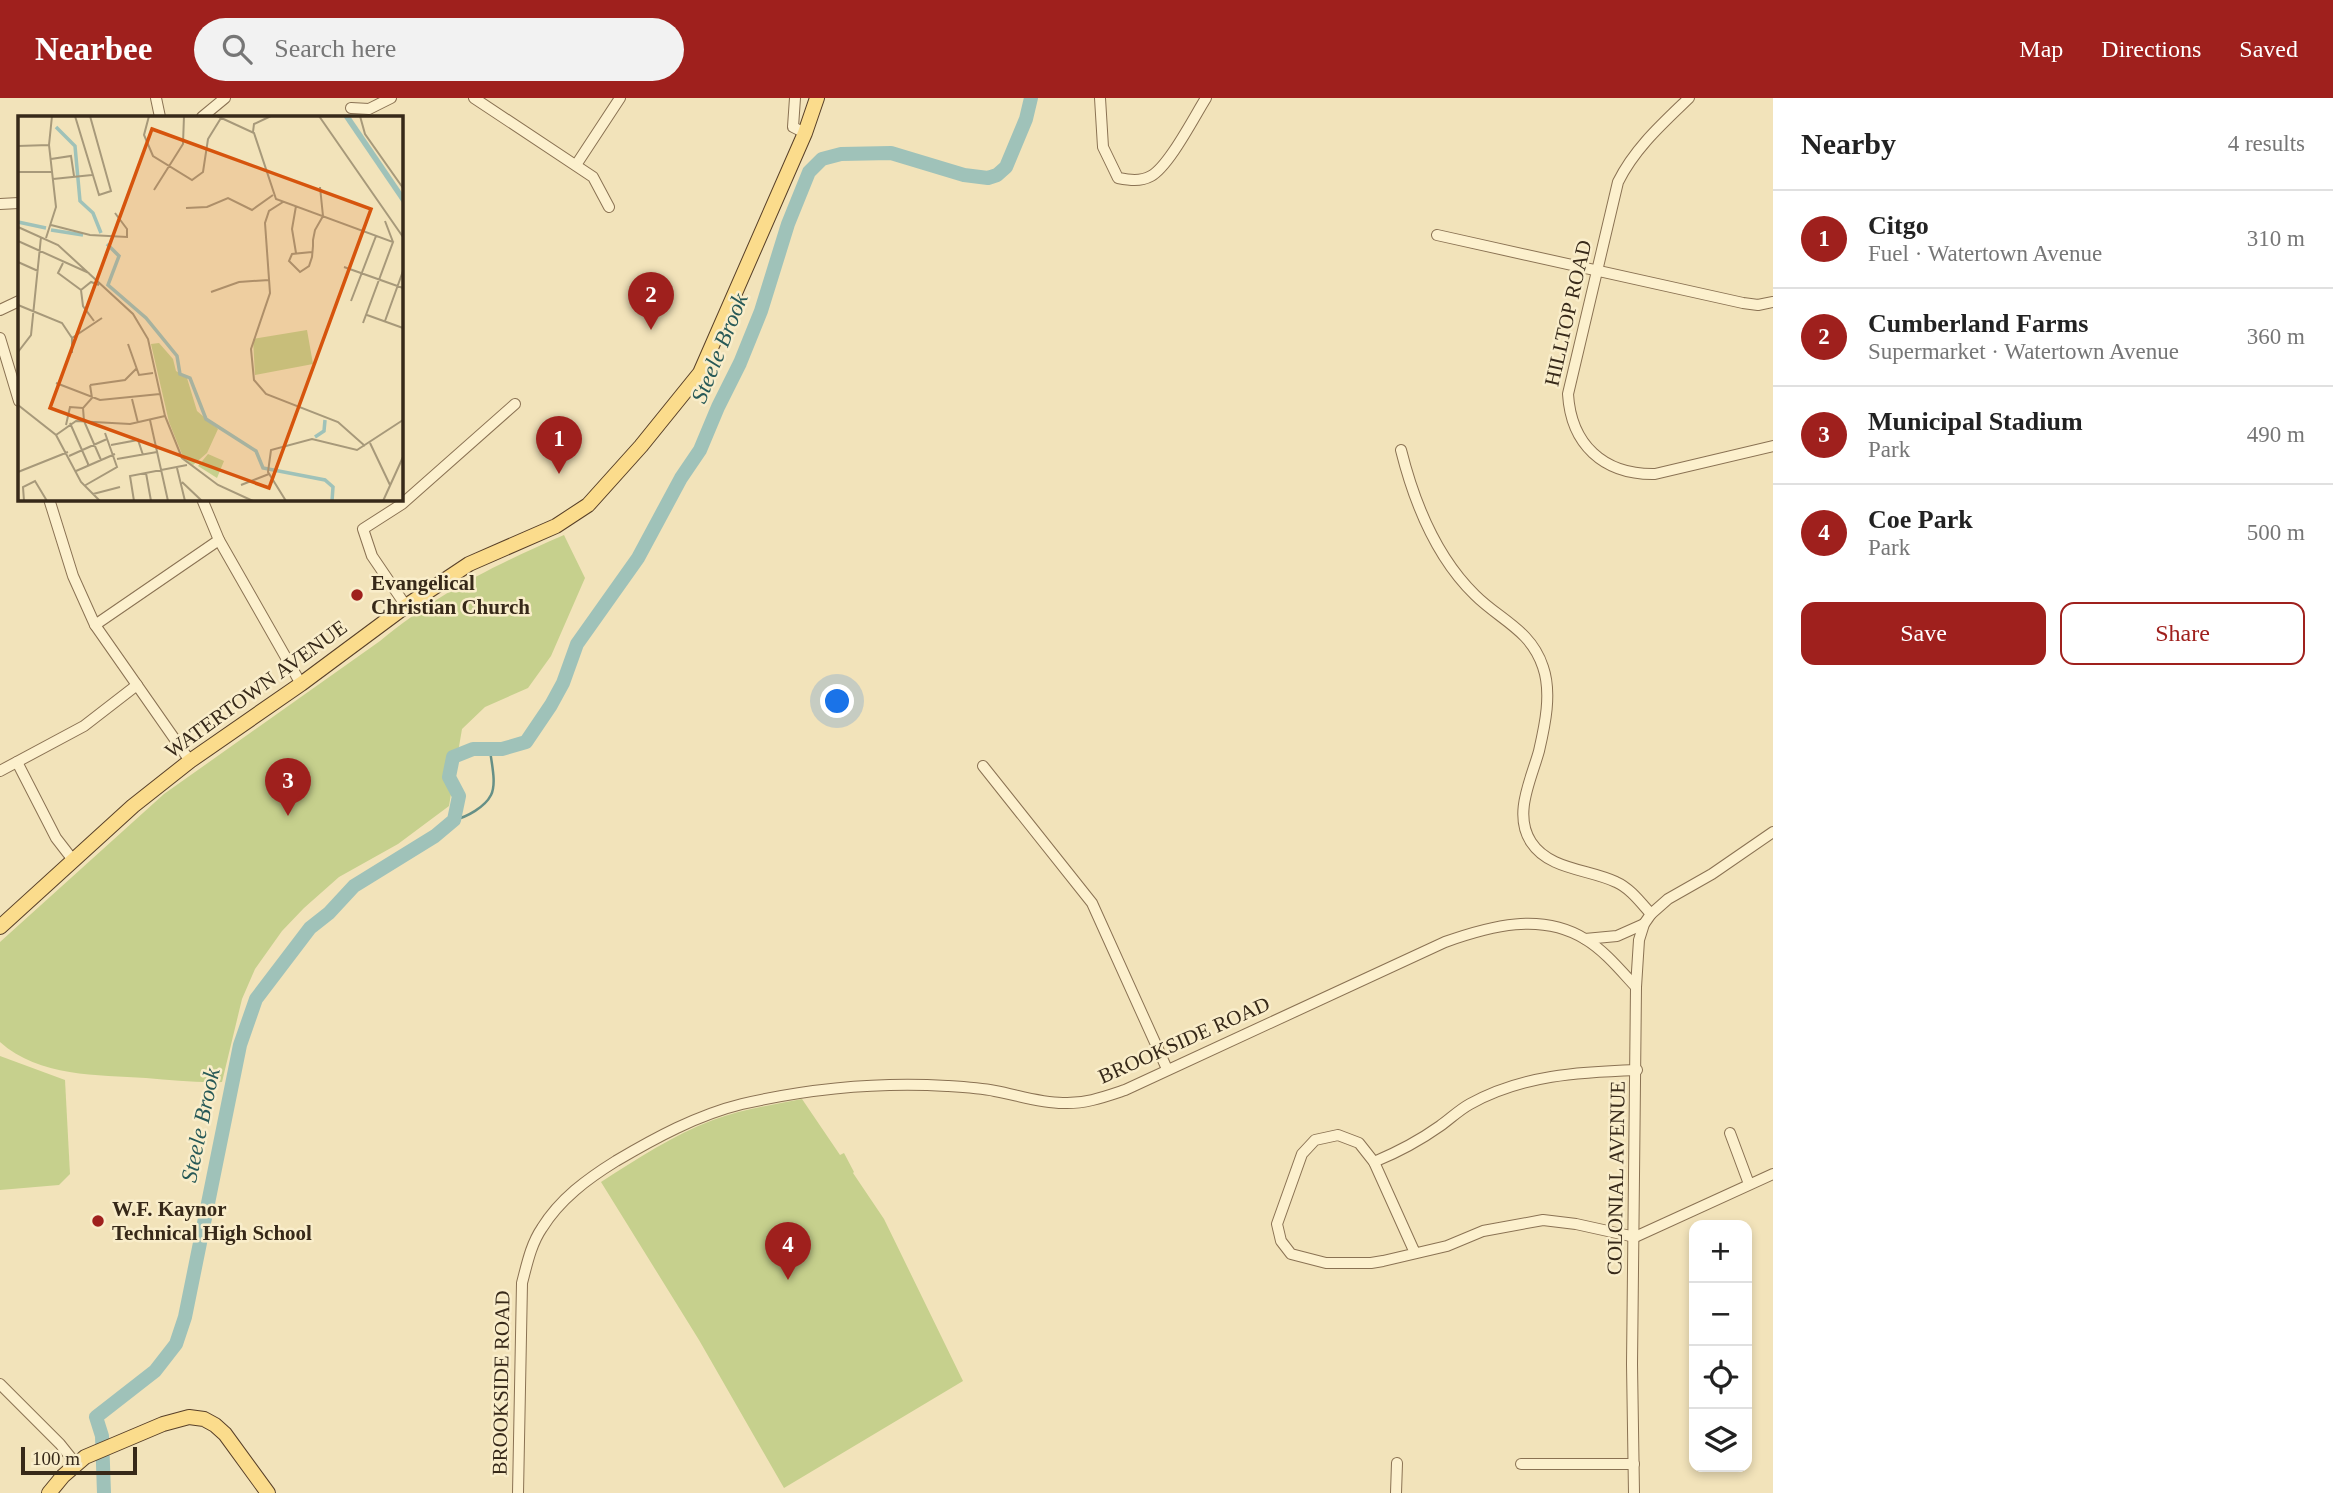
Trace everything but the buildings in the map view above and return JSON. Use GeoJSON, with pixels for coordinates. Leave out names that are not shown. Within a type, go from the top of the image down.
{"type":"FeatureCollection","features":[{"type":"Feature","properties":{"kind":"main road","name":"WATERTOWN AVENUE"},"geometry":{"type":"LineString","coordinates":[[0,927],[133,806],[190,761],[469,564],[556,526],[588,505],[641,446],[700,373],[805,133],[817,98]]}},
{"type":"Feature","properties":{"kind":"main road"},"geometry":{"type":"LineString","coordinates":[[49,1493],[80,1461],[163,1424],[189,1417],[204,1419],[225,1434],[268,1493]]}},
{"type":"Feature","properties":{"kind":"street"},"geometry":{"type":"LineString","coordinates":[[156,98],[160,116]]}},
{"type":"Feature","properties":{"kind":"street"},"geometry":{"type":"LineString","coordinates":[[203,116],[225,98]]}},
{"type":"Feature","properties":{"kind":"street"},"geometry":{"type":"LineString","coordinates":[[351,108],[369,109],[391,98]]}},
{"type":"Feature","properties":{"kind":"street"},"geometry":{"type":"LineString","coordinates":[[474,98],[593,177],[609,207]]}},
{"type":"Feature","properties":{"kind":"street"},"geometry":{"type":"LineString","coordinates":[[576,165],[620,98]]}},
{"type":"Feature","properties":{"kind":"street"},"geometry":{"type":"LineString","coordinates":[[795,98],[793,127],[805,133]]}},
{"type":"Feature","properties":{"kind":"street"},"geometry":{"type":"LineString","coordinates":[[1100,98],[1103,148],[1118,178],[1133,181],[1150,176],[1164,166],[1206,98]]}},
{"type":"Feature","properties":{"kind":"street","name":"HILLTOP ROAD"},"geometry":{"type":"LineString","coordinates":[[1689,98],[1629,160],[1618,182],[1568,394],[1573,425],[1590,451],[1602,461],[1639,474],[1655,474],[1773,446]]}},
{"type":"Feature","properties":{"kind":"street"},"geometry":{"type":"LineString","coordinates":[[0,204],[18,203]]}},
{"type":"Feature","properties":{"kind":"street"},"geometry":{"type":"LineString","coordinates":[[1437,235],[1743,303],[1758,305],[1773,302]]}},
{"type":"Feature","properties":{"kind":"street"},"geometry":{"type":"LineString","coordinates":[[0,310],[18,301]]}},
{"type":"Feature","properties":{"kind":"street"},"geometry":{"type":"LineString","coordinates":[[0,338],[18,398]]}},
{"type":"Feature","properties":{"kind":"street"},"geometry":{"type":"LineString","coordinates":[[402,499],[515,404]]}},
{"type":"Feature","properties":{"kind":"street"},"geometry":{"type":"LineString","coordinates":[[1401,450],[1421,513],[1451,567],[1474,595],[1520,630],[1535,648],[1544,668],[1547,696],[1545,719],[1523,810],[1524,831],[1533,846],[1546,858],[1618,882],[1639,899],[1647,919]]}},
{"type":"Feature","properties":{"kind":"street"},"geometry":{"type":"LineString","coordinates":[[49,500],[73,576],[95,625],[190,761]]}},
{"type":"Feature","properties":{"kind":"street"},"geometry":{"type":"LineString","coordinates":[[202,500],[219,540],[301,684]]}},
{"type":"Feature","properties":{"kind":"street"},"geometry":{"type":"LineString","coordinates":[[400,501],[363,528],[372,556],[406,606]]}},
{"type":"Feature","properties":{"kind":"street"},"geometry":{"type":"LineString","coordinates":[[95,625],[219,540]]}},
{"type":"Feature","properties":{"kind":"street"},"geometry":{"type":"LineString","coordinates":[[0,771],[84,726],[137,685]]}},
{"type":"Feature","properties":{"kind":"street"},"geometry":{"type":"LineString","coordinates":[[17,762],[56,838],[73,860]]}},
{"type":"Feature","properties":{"kind":"street"},"geometry":{"type":"LineString","coordinates":[[983,766],[1092,903],[1167,1069]]}},
{"type":"Feature","properties":{"kind":"street"},"geometry":{"type":"LineString","coordinates":[[1586,939],[1617,936],[1647,919],[1668,899],[1736,859],[1773,832]]}},
{"type":"Feature","properties":{"kind":"street","name":"COLONIAL AVENUE"},"geometry":{"type":"LineString","coordinates":[[1634,1493],[1632,1364],[1636,987],[1639,940],[1647,919]]}},
{"type":"Feature","properties":{"kind":"street","name":"BROOKSIDE ROAD"},"geometry":{"type":"LineString","coordinates":[[518,1493],[522,1283],[540,1230],[556,1208],[576,1189],[668,1132],[740,1104],[850,1088],[902,1084],[994,1091],[1063,1103],[1094,1101],[1125,1090],[1445,942],[1482,929],[1515,924],[1553,925],[1586,939],[1612,961],[1636,987]]}},
{"type":"Feature","properties":{"kind":"street"},"geometry":{"type":"LineString","coordinates":[[1374,1162],[1405,1149],[1467,1105],[1502,1088],[1579,1072],[1637,1070]]}},
{"type":"Feature","properties":{"kind":"street"},"geometry":{"type":"LineString","coordinates":[[1730,1133],[1749,1184]]}},
{"type":"Feature","properties":{"kind":"street"},"geometry":{"type":"LineString","coordinates":[[1415,1253],[1374,1162],[1359,1143],[1338,1135],[1315,1140],[1302,1154],[1277,1224],[1281,1241],[1291,1254],[1326,1263],[1371,1263],[1447,1246],[1483,1231],[1544,1220],[1635,1237],[1773,1174]]}},
{"type":"Feature","properties":{"kind":"street"},"geometry":{"type":"LineString","coordinates":[[0,1384],[80,1461]]}},
{"type":"Feature","properties":{"kind":"street"},"geometry":{"type":"LineString","coordinates":[[1395,1493],[1397,1463]]}},
{"type":"Feature","properties":{"kind":"street"},"geometry":{"type":"LineString","coordinates":[[1521,1464],[1634,1464]]}},
{"type":"Feature","properties":{"kind":"green space"},"geometry":{"type":"Polygon","coordinates":[[[564,535],[585,578],[551,656],[528,688],[485,707],[462,729],[449,806],[398,844],[339,877],[282,931],[255,969],[242,999],[222,1082],[70,1072],[33,1062],[0,1042],[0,942],[164,794],[424,608],[514,557],[564,535]]]}},
{"type":"Feature","properties":{"kind":"green space"},"geometry":{"type":"Polygon","coordinates":[[[0,1056],[65,1080],[70,1174],[59,1185],[0,1190],[0,1056]]]}},
{"type":"Feature","properties":{"kind":"green space"},"geometry":{"type":"Polygon","coordinates":[[[802,1099],[840,1155],[844,1153],[853,1173],[884,1219],[963,1381],[784,1488],[699,1340],[601,1182],[698,1126],[735,1113],[802,1099]]]}},
{"type":"Feature","properties":{"kind":"waterway","name":"Steele Brook"},"geometry":{"type":"LineString","coordinates":[[104,1493],[102,1436],[96,1417],[155,1371],[176,1344],[185,1317],[240,1045],[256,999],[310,928],[329,913],[354,886],[435,836],[454,820],[459,796],[449,777],[453,757],[473,749],[502,749],[526,742],[551,705],[563,683],[577,644],[638,558],[681,478],[700,450],[761,311],[788,224],[809,172],[822,159],[841,154],[891,153],[964,175],[988,178],[997,175],[1006,167],[1026,119],[1031,98]]}},
{"type":"Feature","properties":{"kind":"waterway","name":"Steele Brook"},"geometry":{"type":"LineString","coordinates":[[454,820],[475,811],[485,804],[491,795],[494,779],[490,749]]}},
{"type":"Feature","properties":{"kind":"place","name":"Cumberland Farms"},"geometry":{"type":"Point","coordinates":[651,330]}},
{"type":"Feature","properties":{"kind":"place","name":"Citgo"},"geometry":{"type":"Point","coordinates":[559,474]}},
{"type":"Feature","properties":{"kind":"place","name":"Evangelical Christian Church"},"geometry":{"type":"Point","coordinates":[357,595]}},
{"type":"Feature","properties":{"kind":"place","name":"Municipal Stadium"},"geometry":{"type":"Point","coordinates":[288,816]}},
{"type":"Feature","properties":{"kind":"place","name":"W.F. Kaynor Technical High School"},"geometry":{"type":"Point","coordinates":[98,1221]}},
{"type":"Feature","properties":{"kind":"place","name":"Coe Park"},"geometry":{"type":"Point","coordinates":[788,1280]}}]}
